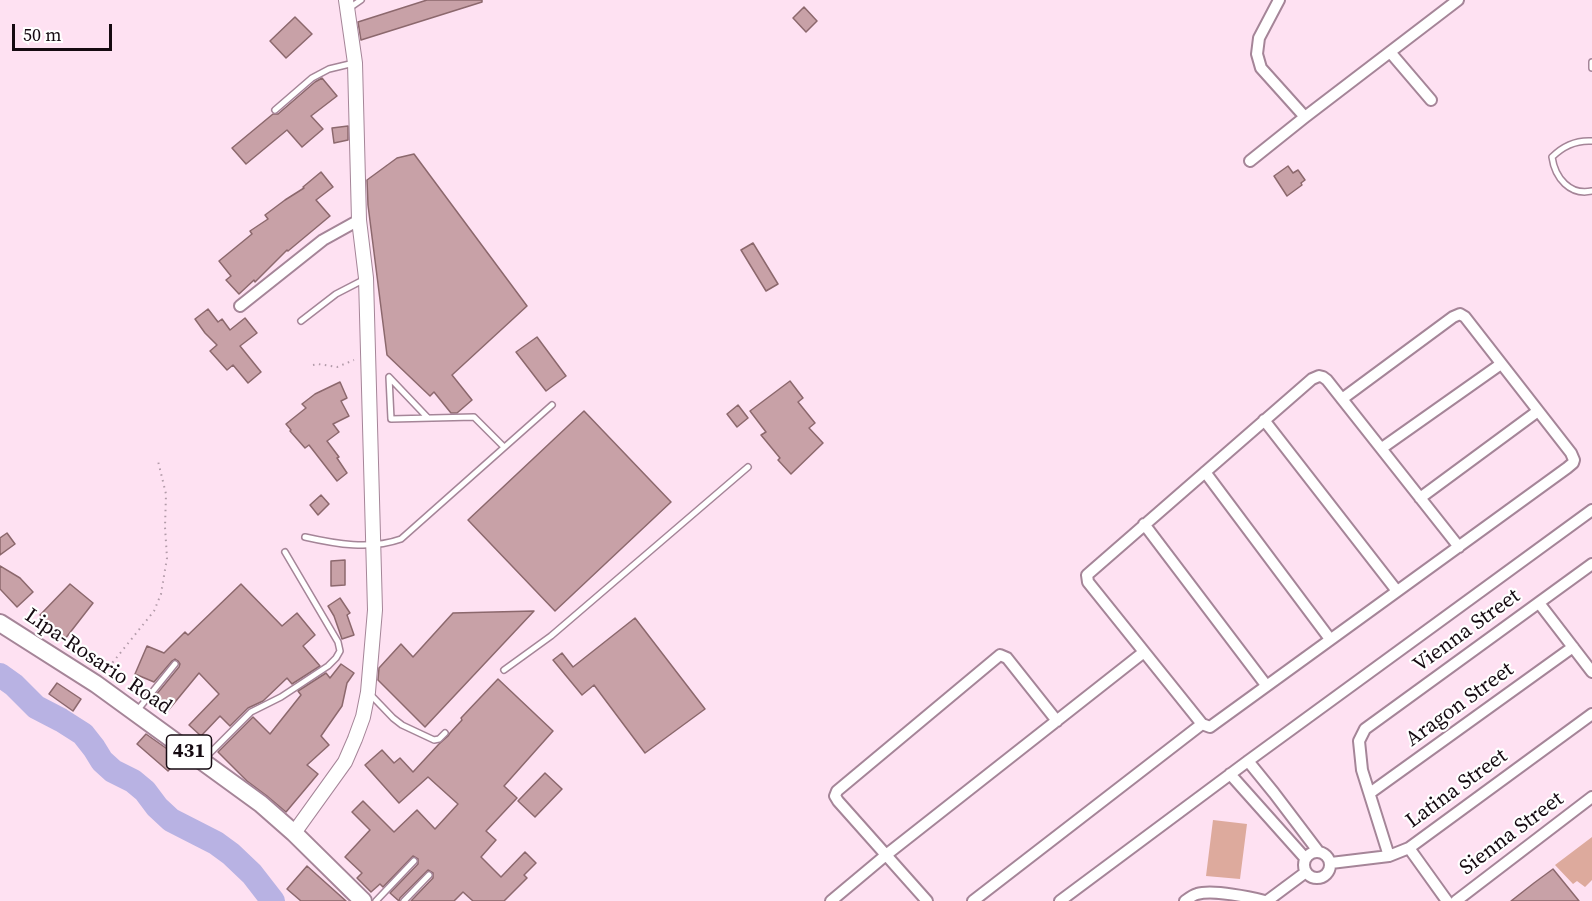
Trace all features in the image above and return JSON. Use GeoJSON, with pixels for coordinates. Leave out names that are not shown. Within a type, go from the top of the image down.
{"type":"FeatureCollection","features":[{"type":"Feature","properties":{"kind":"main road","name":"Lipa-Rosario Road"},"geometry":{"type":"LineString","coordinates":[[0,623],[96,684],[261,804],[363,901]]}},
{"type":"Feature","properties":{"kind":"street"},"geometry":{"type":"LineString","coordinates":[[1279,0],[1259,38],[1257,54],[1260,68],[1305,117]]}},
{"type":"Feature","properties":{"kind":"street"},"geometry":{"type":"LineString","coordinates":[[1250,161],[1458,0]]}},
{"type":"Feature","properties":{"kind":"street"},"geometry":{"type":"LineString","coordinates":[[294,833],[345,762],[363,717],[368,692],[375,610],[366,278],[359,220],[355,63],[347,5]]}},
{"type":"Feature","properties":{"kind":"street"},"geometry":{"type":"LineString","coordinates":[[1390,52],[1431,100]]}},
{"type":"Feature","properties":{"kind":"street"},"geometry":{"type":"LineString","coordinates":[[240,306],[323,240],[359,220]]}},
{"type":"Feature","properties":{"kind":"street"},"geometry":{"type":"LineString","coordinates":[[1342,399],[1460,314],[1465,317],[1571,453],[1574,460],[1459,547],[1212,725],[1202,724],[1144,652],[1087,575],[1316,377],[1323,377],[1342,399],[1459,547]]}},
{"type":"Feature","properties":{"kind":"street"},"geometry":{"type":"LineString","coordinates":[[1382,448],[1501,364]]}},
{"type":"Feature","properties":{"kind":"street"},"geometry":{"type":"LineString","coordinates":[[1420,498],[1538,411]]}},
{"type":"Feature","properties":{"kind":"street"},"geometry":{"type":"LineString","coordinates":[[1264,420],[1397,591]]}},
{"type":"Feature","properties":{"kind":"street"},"geometry":{"type":"LineString","coordinates":[[1204,472],[1330,639]]}},
{"type":"Feature","properties":{"kind":"street"},"geometry":{"type":"LineString","coordinates":[[1060,901],[1592,510]]}},
{"type":"Feature","properties":{"kind":"street"},"geometry":{"type":"LineString","coordinates":[[1144,524],[1266,685]]}},
{"type":"Feature","properties":{"kind":"street","name":"Vienna Street"},"geometry":{"type":"LineString","coordinates":[[1370,793],[1362,770],[1359,741],[1365,729],[1539,603],[1590,570]]}},
{"type":"Feature","properties":{"kind":"street"},"geometry":{"type":"LineString","coordinates":[[1539,603],[1592,672]]}},
{"type":"Feature","properties":{"kind":"street","name":"Aragon Street"},"geometry":{"type":"LineString","coordinates":[[1370,793],[1574,647]]}},
{"type":"Feature","properties":{"kind":"street"},"geometry":{"type":"LineString","coordinates":[[831,901],[1144,652]]}},
{"type":"Feature","properties":{"kind":"street"},"geometry":{"type":"LineString","coordinates":[[927,901],[838,801],[835,796],[837,791],[1002,655],[1057,721]]}},
{"type":"Feature","properties":{"kind":"street","name":"Latina Street"},"geometry":{"type":"LineString","coordinates":[[1331,863],[1389,856],[1409,848],[1592,714]]}},
{"type":"Feature","properties":{"kind":"street"},"geometry":{"type":"LineString","coordinates":[[973,901],[1202,724]]}},
{"type":"Feature","properties":{"kind":"street"},"geometry":{"type":"LineString","coordinates":[[1248,761],[1318,851],[1327,855],[1331,863],[1329,872],[1322,877],[1313,878],[1306,872],[1305,858],[1318,851]]}},
{"type":"Feature","properties":{"kind":"street"},"geometry":{"type":"LineString","coordinates":[[1230,774],[1305,858]]}},
{"type":"Feature","properties":{"kind":"street"},"geometry":{"type":"LineString","coordinates":[[1247,793],[1263,780]]}},
{"type":"Feature","properties":{"kind":"street"},"geometry":{"type":"LineString","coordinates":[[1370,793],[1389,856]]}},
{"type":"Feature","properties":{"kind":"street","name":"Sienna Street"},"geometry":{"type":"LineString","coordinates":[[1456,901],[1592,797]]}},
{"type":"Feature","properties":{"kind":"street"},"geometry":{"type":"LineString","coordinates":[[1269,817],[1283,805]]}},
{"type":"Feature","properties":{"kind":"street"},"geometry":{"type":"LineString","coordinates":[[1409,848],[1447,901]]}},
{"type":"Feature","properties":{"kind":"street"},"geometry":{"type":"LineString","coordinates":[[1185,901],[1205,892],[1266,901],[1306,872]]}},
{"type":"Feature","properties":{"kind":"lane"},"geometry":{"type":"LineString","coordinates":[[347,5],[361,0]]}},
{"type":"Feature","properties":{"kind":"lane"},"geometry":{"type":"LineString","coordinates":[[1592,62],[1592,68]]}},
{"type":"Feature","properties":{"kind":"lane"},"geometry":{"type":"LineString","coordinates":[[275,110],[312,78],[329,69],[355,63]]}},
{"type":"Feature","properties":{"kind":"lane"},"geometry":{"type":"LineString","coordinates":[[1592,141],[1562,148],[1552,157],[1559,178],[1566,185],[1584,193],[1592,191]]}},
{"type":"Feature","properties":{"kind":"lane"},"geometry":{"type":"LineString","coordinates":[[301,321],[336,294],[366,278]]}},
{"type":"Feature","properties":{"kind":"lane"},"geometry":{"type":"LineString","coordinates":[[428,418],[389,376],[391,419],[474,417],[504,447]]}},
{"type":"Feature","properties":{"kind":"lane"},"geometry":{"type":"LineString","coordinates":[[305,537],[336,544],[387,544],[401,539],[552,405]]}},
{"type":"Feature","properties":{"kind":"lane"},"geometry":{"type":"LineString","coordinates":[[504,670],[551,636],[748,466]]}},
{"type":"Feature","properties":{"kind":"lane"},"geometry":{"type":"LineString","coordinates":[[202,761],[251,712],[281,697],[328,666],[340,651],[338,642],[285,552]]}},
{"type":"Feature","properties":{"kind":"lane"},"geometry":{"type":"LineString","coordinates":[[135,713],[175,664]]}},
{"type":"Feature","properties":{"kind":"lane"},"geometry":{"type":"LineString","coordinates":[[368,692],[402,725],[434,740],[446,733]]}},
{"type":"Feature","properties":{"kind":"lane"},"geometry":{"type":"LineString","coordinates":[[376,901],[414,861]]}},
{"type":"Feature","properties":{"kind":"lane"},"geometry":{"type":"LineString","coordinates":[[404,901],[429,875]]}},
{"type":"Feature","properties":{"kind":"path"},"geometry":{"type":"LineString","coordinates":[[313,365],[337,367],[368,356]]}},
{"type":"Feature","properties":{"kind":"path"},"geometry":{"type":"LineString","coordinates":[[96,684],[154,610],[162,594],[167,558],[166,494],[158,461]]}},
{"type":"Feature","properties":{"kind":"shaded area"},"geometry":{"type":"Polygon","coordinates":[[[1213,820],[1247,824],[1240,879],[1206,876],[1213,820]]]}},
{"type":"Feature","properties":{"kind":"shaded area"},"geometry":{"type":"Polygon","coordinates":[[[1592,837],[1592,880],[1585,887],[1577,881],[1573,884],[1555,865],[1592,837]]]}},
{"type":"Feature","properties":{"kind":"building"},"geometry":{"type":"Polygon","coordinates":[[[427,0],[482,0],[482,2],[361,40],[358,22],[427,0]]]}},
{"type":"Feature","properties":{"kind":"building"},"geometry":{"type":"Polygon","coordinates":[[[804,7],[817,21],[806,32],[793,18],[804,7]]]}},
{"type":"Feature","properties":{"kind":"building"},"geometry":{"type":"Polygon","coordinates":[[[295,17],[312,34],[286,58],[270,41],[295,17]]]}},
{"type":"Feature","properties":{"kind":"building"},"geometry":{"type":"Polygon","coordinates":[[[322,78],[337,96],[311,116],[323,129],[302,147],[287,130],[246,164],[232,148],[322,78]]]}},
{"type":"Feature","properties":{"kind":"building"},"geometry":{"type":"Polygon","coordinates":[[[348,126],[348,140],[334,143],[332,128],[348,126]]]}},
{"type":"Feature","properties":{"kind":"building"},"geometry":{"type":"Polygon","coordinates":[[[414,154],[527,306],[452,375],[472,400],[457,413],[451,413],[434,392],[430,396],[387,355],[368,205],[367,180],[397,158],[414,154]]]}},
{"type":"Feature","properties":{"kind":"building"},"geometry":{"type":"Polygon","coordinates":[[[1288,166],[1293,173],[1298,170],[1305,180],[1287,196],[1274,176],[1288,166]]]}},
{"type":"Feature","properties":{"kind":"building"},"geometry":{"type":"Polygon","coordinates":[[[321,172],[333,187],[316,200],[330,216],[287,250],[255,282],[254,280],[239,294],[226,280],[231,276],[219,261],[252,234],[250,231],[268,219],[265,215],[304,188],[321,172]]]}},
{"type":"Feature","properties":{"kind":"building"},"geometry":{"type":"Polygon","coordinates":[[[753,243],[778,284],[766,291],[741,250],[753,243]]]}},
{"type":"Feature","properties":{"kind":"building"},"geometry":{"type":"Polygon","coordinates":[[[208,309],[218,322],[222,319],[230,330],[245,318],[257,333],[240,346],[261,372],[248,383],[233,365],[227,370],[210,351],[217,345],[195,319],[208,309]]]}},
{"type":"Feature","properties":{"kind":"building"},"geometry":{"type":"Polygon","coordinates":[[[537,337],[566,376],[546,391],[516,352],[537,337]]]}},
{"type":"Feature","properties":{"kind":"building"},"geometry":{"type":"Polygon","coordinates":[[[790,381],[803,398],[798,402],[815,423],[809,428],[823,443],[791,474],[761,435],[766,432],[750,411],[790,381]]]}},
{"type":"Feature","properties":{"kind":"building"},"geometry":{"type":"Polygon","coordinates":[[[340,382],[347,398],[341,401],[349,416],[333,424],[339,432],[327,441],[347,473],[337,481],[309,445],[305,448],[286,424],[306,408],[302,404],[315,394],[340,382]]]}},
{"type":"Feature","properties":{"kind":"building"},"geometry":{"type":"Polygon","coordinates":[[[738,405],[748,418],[737,427],[727,414],[738,405]]]}},
{"type":"Feature","properties":{"kind":"building"},"geometry":{"type":"Polygon","coordinates":[[[584,411],[671,502],[555,611],[468,520],[584,411]]]}},
{"type":"Feature","properties":{"kind":"building"},"geometry":{"type":"Polygon","coordinates":[[[321,495],[329,504],[318,515],[310,505],[321,495]]]}},
{"type":"Feature","properties":{"kind":"building"},"geometry":{"type":"Polygon","coordinates":[[[7,533],[15,544],[0,555],[0,538],[7,533]]]}},
{"type":"Feature","properties":{"kind":"building"},"geometry":{"type":"Polygon","coordinates":[[[345,560],[345,585],[331,586],[331,561],[345,560]]]}},
{"type":"Feature","properties":{"kind":"building"},"geometry":{"type":"Polygon","coordinates":[[[0,566],[20,578],[33,592],[17,607],[0,589],[0,566]]]}},
{"type":"Feature","properties":{"kind":"building"},"geometry":{"type":"Polygon","coordinates":[[[70,584],[93,603],[65,639],[40,615],[70,584]]]}},
{"type":"Feature","properties":{"kind":"building"},"geometry":{"type":"Polygon","coordinates":[[[241,584],[282,626],[297,613],[315,635],[303,646],[320,666],[292,684],[287,678],[263,701],[248,708],[230,726],[220,716],[201,736],[189,725],[219,694],[199,673],[166,713],[151,701],[179,667],[178,661],[175,659],[172,661],[154,682],[135,674],[147,646],[164,653],[185,632],[188,635],[241,584]]]}},
{"type":"Feature","properties":{"kind":"building"},"geometry":{"type":"Polygon","coordinates":[[[340,598],[350,613],[347,615],[354,635],[342,639],[328,606],[340,598]]]}},
{"type":"Feature","properties":{"kind":"building"},"geometry":{"type":"Polygon","coordinates":[[[534,611],[425,727],[378,680],[379,668],[401,644],[413,657],[453,613],[534,611]]]}},
{"type":"Feature","properties":{"kind":"building"},"geometry":{"type":"Polygon","coordinates":[[[635,618],[705,709],[645,753],[594,685],[582,695],[553,660],[562,653],[573,667],[635,618]]]}},
{"type":"Feature","properties":{"kind":"building"},"geometry":{"type":"Polygon","coordinates":[[[341,664],[354,673],[347,683],[342,706],[321,736],[329,745],[307,765],[318,774],[286,812],[247,781],[218,752],[253,717],[270,734],[301,695],[298,691],[326,673],[330,678],[341,664]]]}},
{"type":"Feature","properties":{"kind":"building"},"geometry":{"type":"Polygon","coordinates":[[[498,679],[553,731],[504,786],[517,798],[486,831],[496,840],[481,857],[501,877],[525,852],[536,863],[524,875],[527,878],[504,901],[473,901],[463,892],[454,901],[411,901],[433,878],[433,873],[428,870],[399,901],[390,893],[418,864],[418,859],[413,856],[383,887],[380,884],[371,892],[357,878],[362,873],[345,857],[370,830],[352,812],[363,801],[394,832],[417,810],[435,829],[458,804],[428,777],[399,803],[365,765],[382,750],[394,763],[400,758],[413,772],[498,679]]]}},
{"type":"Feature","properties":{"kind":"building"},"geometry":{"type":"Polygon","coordinates":[[[57,683],[81,699],[73,711],[49,694],[57,683]]]}},
{"type":"Feature","properties":{"kind":"building"},"geometry":{"type":"Polygon","coordinates":[[[146,734],[180,758],[168,771],[137,744],[146,734]]]}},
{"type":"Feature","properties":{"kind":"building"},"geometry":{"type":"Polygon","coordinates":[[[545,773],[562,789],[535,817],[518,801],[545,773]]]}},
{"type":"Feature","properties":{"kind":"building"},"geometry":{"type":"Polygon","coordinates":[[[307,866],[346,901],[301,901],[287,889],[307,866]]]}},
{"type":"Feature","properties":{"kind":"building"},"geometry":{"type":"Polygon","coordinates":[[[1553,869],[1579,901],[1511,901],[1534,883],[1553,869]]]}},
{"type":"Feature","properties":{"kind":"waterway"},"geometry":{"type":"LineString","coordinates":[[0,675],[14,685],[36,707],[83,734],[102,761],[113,771],[133,781],[145,791],[171,820],[216,843],[231,854],[252,874],[273,901]]}}]}
